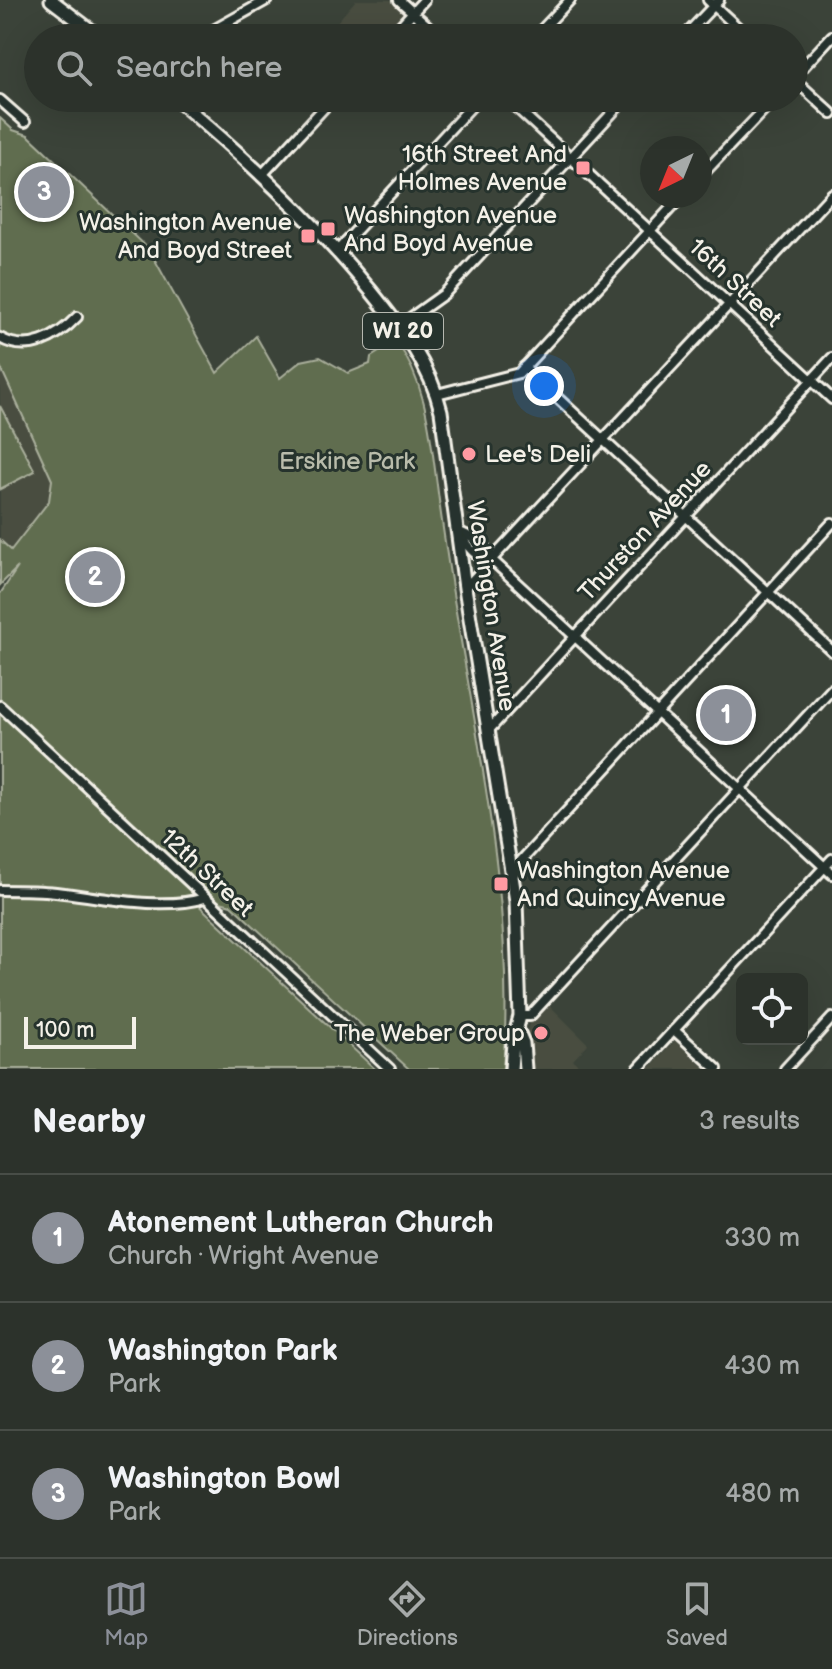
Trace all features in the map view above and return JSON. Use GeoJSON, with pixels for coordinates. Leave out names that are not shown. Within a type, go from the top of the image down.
{"type":"FeatureCollection","features":[{"type":"Feature","properties":{"kind":"main road"},"geometry":{"type":"LineString","coordinates":[[51,0],[83,24]]}},
{"type":"Feature","properties":{"kind":"main road","name":"Washington Avenue"},"geometry":{"type":"LineString","coordinates":[[190,112],[338,250],[399,326],[425,364],[437,394],[516,901],[520,1016],[511,1069]]}},
{"type":"Feature","properties":{"kind":"main road","name":"Washington Avenue"},"geometry":{"type":"LineString","coordinates":[[518,1031],[523,1043],[525,1069]]}},
{"type":"Feature","properties":{"kind":"street"},"geometry":{"type":"LineString","coordinates":[[242,0],[252,8]]}},
{"type":"Feature","properties":{"kind":"street"},"geometry":{"type":"LineString","coordinates":[[224,24],[267,0]]}},
{"type":"Feature","properties":{"kind":"street"},"geometry":{"type":"LineString","coordinates":[[399,0],[425,24]]}},
{"type":"Feature","properties":{"kind":"street"},"geometry":{"type":"LineString","coordinates":[[401,24],[424,0]]}},
{"type":"Feature","properties":{"kind":"street"},"geometry":{"type":"LineString","coordinates":[[547,24],[570,0]]}},
{"type":"Feature","properties":{"kind":"street"},"geometry":{"type":"LineString","coordinates":[[695,24],[713,2],[735,24]]}},
{"type":"Feature","properties":{"kind":"street"},"geometry":{"type":"LineString","coordinates":[[808,63],[832,36]]}},
{"type":"Feature","properties":{"kind":"street"},"geometry":{"type":"LineString","coordinates":[[808,91],[832,114]]}},
{"type":"Feature","properties":{"kind":"street"},"geometry":{"type":"LineString","coordinates":[[0,100],[25,122]]}},
{"type":"Feature","properties":{"kind":"street"},"geometry":{"type":"LineString","coordinates":[[261,176],[320,112]]}},
{"type":"Feature","properties":{"kind":"street"},"geometry":{"type":"LineString","coordinates":[[338,250],[466,112]]}},
{"type":"Feature","properties":{"kind":"street","name":"16th Street"},"geometry":{"type":"LineString","coordinates":[[521,112],[832,399]]}},
{"type":"Feature","properties":{"kind":"street"},"geometry":{"type":"LineString","coordinates":[[399,326],[444,294],[613,112]]}},
{"type":"Feature","properties":{"kind":"street"},"geometry":{"type":"LineString","coordinates":[[712,164],[762,112]]}},
{"type":"Feature","properties":{"kind":"street"},"geometry":{"type":"LineString","coordinates":[[465,588],[832,194]]}},
{"type":"Feature","properties":{"kind":"street"},"geometry":{"type":"LineString","coordinates":[[437,394],[519,373],[671,208]]}},
{"type":"Feature","properties":{"kind":"street"},"geometry":{"type":"LineString","coordinates":[[0,338],[13,344],[39,343],[54,337],[77,317]]}},
{"type":"Feature","properties":{"kind":"street","name":"Thurston Avenue"},"geometry":{"type":"LineString","coordinates":[[488,731],[832,358]]}},
{"type":"Feature","properties":{"kind":"street"},"geometry":{"type":"LineString","coordinates":[[524,367],[832,651]]}},
{"type":"Feature","properties":{"kind":"street"},"geometry":{"type":"LineString","coordinates":[[513,876],[521,861],[832,523]]}},
{"type":"Feature","properties":{"kind":"street"},"geometry":{"type":"LineString","coordinates":[[457,531],[466,545],[484,560],[493,561],[832,874]]}},
{"type":"Feature","properties":{"kind":"street"},"geometry":{"type":"LineString","coordinates":[[520,1016],[530,1016],[832,689]]}},
{"type":"Feature","properties":{"kind":"street","name":"12th Street"},"geometry":{"type":"LineString","coordinates":[[0,706],[391,1068]]}},
{"type":"Feature","properties":{"kind":"street"},"geometry":{"type":"LineString","coordinates":[[638,1069],[832,859]]}},
{"type":"Feature","properties":{"kind":"street"},"geometry":{"type":"LineString","coordinates":[[0,890],[51,891],[141,902],[193,902],[205,898]]}},
{"type":"Feature","properties":{"kind":"street"},"geometry":{"type":"LineString","coordinates":[[785,1069],[832,1018]]}},
{"type":"Feature","properties":{"kind":"street"},"geometry":{"type":"LineString","coordinates":[[674,1030],[717,1069]]}},
{"type":"Feature","properties":{"kind":"shaded area"},"geometry":{"type":"Polygon","coordinates":[[[356,0],[399,0],[412,12],[401,24],[337,22],[356,0]]]}},
{"type":"Feature","properties":{"kind":"shaded area"},"geometry":{"type":"Polygon","coordinates":[[[0,366],[52,480],[49,501],[11,550],[0,540],[0,366]]]}},
{"type":"Feature","properties":{"kind":"shaded area"},"geometry":{"type":"Polygon","coordinates":[[[544,1000],[588,1044],[573,1060],[582,1069],[529,1069],[527,1035],[530,1016],[544,1000]]]}},
{"type":"Feature","properties":{"kind":"shaded area"},"geometry":{"type":"Polygon","coordinates":[[[675,1041],[682,1047],[705,1069],[649,1069],[675,1041]]]}},
{"type":"Feature","properties":{"kind":"green space","name":"Erskine Park"},"geometry":{"type":"Polygon","coordinates":[[[0,118],[13,130],[28,135],[149,249],[217,373],[256,336],[280,378],[301,361],[320,357],[348,373],[370,364],[371,357],[396,341],[406,357],[421,392],[429,428],[491,824],[504,947],[506,1009],[503,1069],[409,1069],[231,905],[205,898],[192,899],[375,1069],[0,1069],[0,594],[18,567],[0,585],[0,540],[11,550],[49,501],[52,480],[0,366],[0,118]]]}},
{"type":"Feature","properties":{"kind":"green space"},"geometry":{"type":"Polygon","coordinates":[[[0,406],[35,471],[0,489],[0,406]]]}},
{"type":"Feature","properties":{"kind":"place","name":"16th Street And Holmes Avenue"},"geometry":{"type":"Point","coordinates":[583,168]}},
{"type":"Feature","properties":{"kind":"place","name":"Washington Bowl"},"geometry":{"type":"Point","coordinates":[44,192]}},
{"type":"Feature","properties":{"kind":"place","name":"Washington Avenue And Boyd Avenue"},"geometry":{"type":"Point","coordinates":[328,229]}},
{"type":"Feature","properties":{"kind":"place","name":"Washington Avenue And Boyd Street"},"geometry":{"type":"Point","coordinates":[308,236]}},
{"type":"Feature","properties":{"kind":"place","name":"Lee's Deli"},"geometry":{"type":"Point","coordinates":[469,454]}},
{"type":"Feature","properties":{"kind":"place","name":"Washington Park"},"geometry":{"type":"Point","coordinates":[95,577]}},
{"type":"Feature","properties":{"kind":"place","name":"Atonement Lutheran Church"},"geometry":{"type":"Point","coordinates":[726,715]}},
{"type":"Feature","properties":{"kind":"place","name":"Washington Avenue And Quincy Avenue"},"geometry":{"type":"Point","coordinates":[501,884]}},
{"type":"Feature","properties":{"kind":"place","name":"The Weber Group"},"geometry":{"type":"Point","coordinates":[541,1033]}}]}
